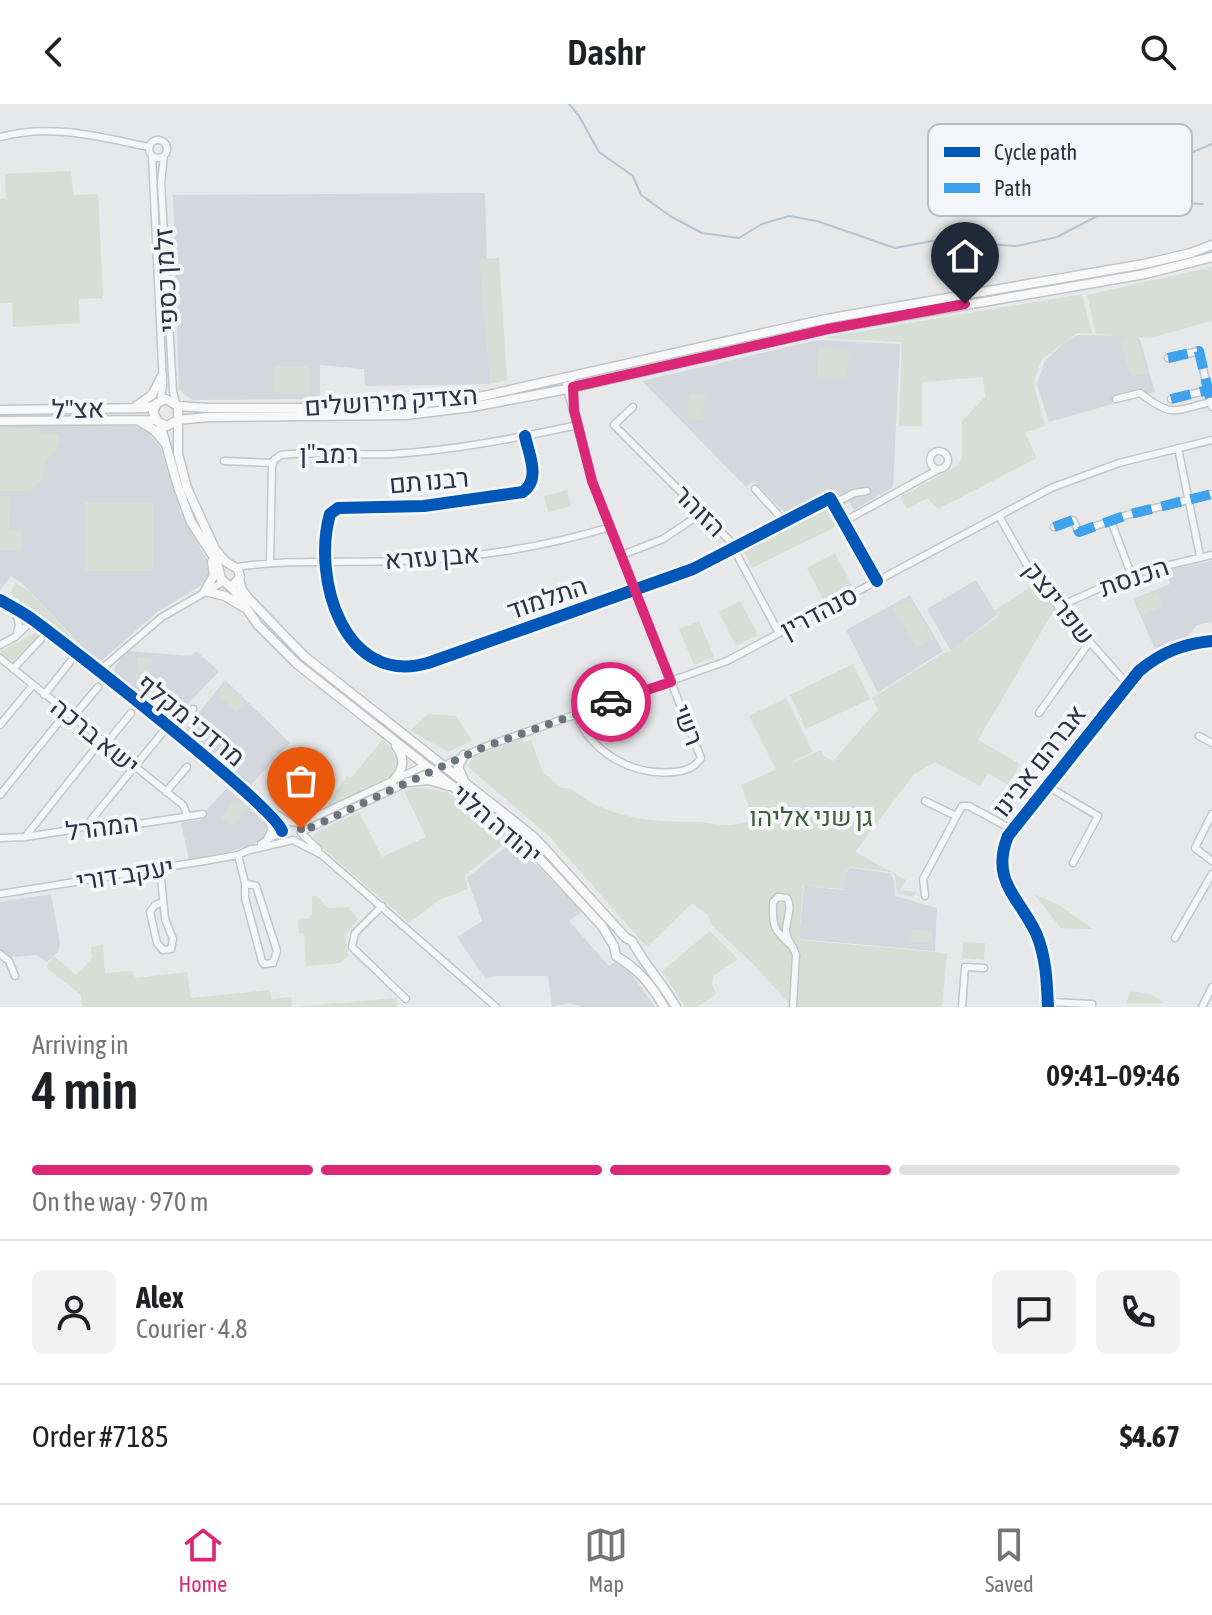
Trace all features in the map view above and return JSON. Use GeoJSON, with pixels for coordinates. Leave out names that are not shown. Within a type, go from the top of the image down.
{"type":"FeatureCollection","features":[{"type":"Feature","properties":{"kind":"main road","name":"הצדיק מירושלים"},"geometry":{"type":"LineString","coordinates":[[177,421],[208,417],[428,413],[472,407],[826,319],[1144,264],[1212,245]]}},
{"type":"Feature","properties":{"kind":"main road","name":"הצדיק מירושלים"},"geometry":{"type":"LineString","coordinates":[[177,404],[207,408],[405,406],[470,399],[569,383],[828,329],[1145,274],[1212,257]]}},
{"type":"Feature","properties":{"kind":"main road"},"geometry":{"type":"LineString","coordinates":[[128,409],[146,401],[162,376]]}},
{"type":"Feature","properties":{"kind":"main road"},"geometry":{"type":"LineString","coordinates":[[166,399],[177,404],[180,413],[177,421],[167,426],[158,422],[153,412],[157,403],[166,399]]}},
{"type":"Feature","properties":{"kind":"main road","name":"אצ\"ל"},"geometry":{"type":"LineString","coordinates":[[0,410],[128,409],[157,403]]}},
{"type":"Feature","properties":{"kind":"main road"},"geometry":{"type":"LineString","coordinates":[[137,420],[154,430],[173,450],[187,424],[208,417]]}},
{"type":"Feature","properties":{"kind":"main road","name":"אצ\"ל"},"geometry":{"type":"LineString","coordinates":[[0,421],[158,422]]}},
{"type":"Feature","properties":{"kind":"main road","name":"יהודה הלוי"},"geometry":{"type":"LineString","coordinates":[[177,421],[173,450],[184,506],[224,580],[270,638],[297,664],[527,845],[599,922],[614,946]]}},
{"type":"Feature","properties":{"kind":"main road","name":"יהודה הלוי"},"geometry":{"type":"LineString","coordinates":[[158,422],[215,549],[236,572],[242,590],[249,599],[304,656],[534,837],[626,938]]}},
{"type":"Feature","properties":{"kind":"main road"},"geometry":{"type":"LineString","coordinates":[[206,547],[214,575],[205,591],[225,596],[247,609]]}},
{"type":"Feature","properties":{"kind":"main road"},"geometry":{"type":"LineString","coordinates":[[223,568],[236,572],[224,580],[223,568]]}},
{"type":"Feature","properties":{"kind":"main road"},"geometry":{"type":"LineString","coordinates":[[391,739],[403,760],[400,773],[392,782]]}},
{"type":"Feature","properties":{"kind":"main road"},"geometry":{"type":"LineString","coordinates":[[464,755],[458,767],[465,782]]}},
{"type":"Feature","properties":{"kind":"main road"},"geometry":{"type":"LineString","coordinates":[[408,782],[429,780],[459,790]]}},
{"type":"Feature","properties":{"kind":"main road"},"geometry":{"type":"LineString","coordinates":[[664,1007],[647,980],[616,956],[614,946],[619,939],[626,938],[633,942],[635,951],[655,974],[676,1007]]}},
{"type":"Feature","properties":{"kind":"main road"},"geometry":{"type":"LineString","coordinates":[[625,960],[632,957],[635,951]]}},
{"type":"Feature","properties":{"kind":"street"},"geometry":{"type":"LineString","coordinates":[[0,137],[62,131],[149,147]]}},
{"type":"Feature","properties":{"kind":"street"},"geometry":{"type":"LineString","coordinates":[[156,140],[163,142],[167,148],[164,156],[152,156],[149,147],[156,140]]}},
{"type":"Feature","properties":{"kind":"street","name":"זלמן כספי"},"geometry":{"type":"LineString","coordinates":[[152,156],[163,390],[157,403]]}},
{"type":"Feature","properties":{"kind":"street","name":"זלמן כספי"},"geometry":{"type":"LineString","coordinates":[[164,156],[161,182],[173,391],[177,404]]}},
{"type":"Feature","properties":{"kind":"street"},"geometry":{"type":"LineString","coordinates":[[1116,399],[1140,393],[1158,408],[1169,411],[1211,404],[1199,351],[1168,358]]}},
{"type":"Feature","properties":{"kind":"street"},"geometry":{"type":"LineString","coordinates":[[569,383],[592,481],[671,682]]}},
{"type":"Feature","properties":{"kind":"street"},"geometry":{"type":"LineString","coordinates":[[1171,399],[1210,390]]}},
{"type":"Feature","properties":{"kind":"street","name":"הזוהר"},"geometry":{"type":"LineString","coordinates":[[633,407],[614,425],[734,547],[779,633]]}},
{"type":"Feature","properties":{"kind":"street","name":"רמב\"ן"},"geometry":{"type":"LineString","coordinates":[[270,563],[273,463],[276,458],[285,454],[392,454],[468,446],[578,425]]}},
{"type":"Feature","properties":{"kind":"street","name":"רבנו תם"},"geometry":{"type":"LineString","coordinates":[[326,563],[327,523],[330,514],[338,508],[424,506],[523,492],[531,485],[533,478],[525,436]]}},
{"type":"Feature","properties":{"kind":"street","name":"סנהדרין"},"geometry":{"type":"LineString","coordinates":[[441,763],[727,661],[1033,496],[1080,477],[1212,440]]}},
{"type":"Feature","properties":{"kind":"street"},"geometry":{"type":"LineString","coordinates":[[1178,448],[1200,556]]}},
{"type":"Feature","properties":{"kind":"street","name":"רמב\"ן"},"geometry":{"type":"LineString","coordinates":[[224,461],[273,463]]}},
{"type":"Feature","properties":{"kind":"street"},"geometry":{"type":"LineString","coordinates":[[843,522],[939,469]]}},
{"type":"Feature","properties":{"kind":"street"},"geometry":{"type":"LineString","coordinates":[[755,489],[784,521]]}},
{"type":"Feature","properties":{"kind":"street"},"geometry":{"type":"LineString","coordinates":[[867,491],[854,493],[833,504],[877,581]]}},
{"type":"Feature","properties":{"kind":"street"},"geometry":{"type":"LineString","coordinates":[[1054,527],[1073,520],[1079,532],[1212,494]]}},
{"type":"Feature","properties":{"kind":"street","name":"התלמוד"},"geometry":{"type":"LineString","coordinates":[[326,563],[332,603],[348,634],[371,656],[400,666],[428,663],[693,569],[830,498],[833,504]]}},
{"type":"Feature","properties":{"kind":"street"},"geometry":{"type":"LineString","coordinates":[[622,555],[670,536],[702,513]]}},
{"type":"Feature","properties":{"kind":"street","name":"שפרינצק"},"geometry":{"type":"LineString","coordinates":[[999,516],[1028,567],[1058,607],[1127,684]]}},
{"type":"Feature","properties":{"kind":"street"},"geometry":{"type":"LineString","coordinates":[[1111,521],[1131,574]]}},
{"type":"Feature","properties":{"kind":"street","name":"אבן עזרא"},"geometry":{"type":"LineString","coordinates":[[236,572],[252,565],[270,563],[400,561],[487,553],[563,540],[610,527]]}},
{"type":"Feature","properties":{"kind":"street","name":"הכנסת"},"geometry":{"type":"LineString","coordinates":[[1058,607],[1131,574],[1212,555]]}},
{"type":"Feature","properties":{"kind":"street"},"geometry":{"type":"LineString","coordinates":[[98,672],[162,617],[224,580]]}},
{"type":"Feature","properties":{"kind":"street","name":"מרדכי מקלף"},"geometry":{"type":"LineString","coordinates":[[0,600],[33,620],[170,729],[258,804],[291,840]]}},
{"type":"Feature","properties":{"kind":"street"},"geometry":{"type":"LineString","coordinates":[[15,609],[19,625],[15,637]]}},
{"type":"Feature","properties":{"kind":"street"},"geometry":{"type":"LineString","coordinates":[[0,645],[15,637],[33,620]]}},
{"type":"Feature","properties":{"kind":"street"},"geometry":{"type":"LineString","coordinates":[[13,669],[41,639]]}},
{"type":"Feature","properties":{"kind":"street","name":"אברהם אבינו"},"geometry":{"type":"LineString","coordinates":[[1048,1004],[1040,946],[1002,873],[1003,849],[1011,829],[1127,684],[1148,663],[1166,652],[1212,641]]}},
{"type":"Feature","properties":{"kind":"street"},"geometry":{"type":"LineString","coordinates":[[1039,713],[1089,643]]}},
{"type":"Feature","properties":{"kind":"street","name":"ישא ברכה"},"geometry":{"type":"LineString","coordinates":[[0,658],[183,805],[187,815]]}},
{"type":"Feature","properties":{"kind":"street"},"geometry":{"type":"LineString","coordinates":[[44,695],[70,662]]}},
{"type":"Feature","properties":{"kind":"street","name":"רשי"},"geometry":{"type":"LineString","coordinates":[[576,714],[593,740],[619,763],[646,772],[688,769],[699,763],[701,755],[671,682]]}},
{"type":"Feature","properties":{"kind":"street"},"geometry":{"type":"LineString","coordinates":[[0,725],[33,685]]}},
{"type":"Feature","properties":{"kind":"street"},"geometry":{"type":"LineString","coordinates":[[0,795],[69,715],[98,687]]}},
{"type":"Feature","properties":{"kind":"street"},"geometry":{"type":"LineString","coordinates":[[87,825],[133,767],[193,709]]}},
{"type":"Feature","properties":{"kind":"street"},"geometry":{"type":"LineString","coordinates":[[0,711],[7,717]]}},
{"type":"Feature","properties":{"kind":"street"},"geometry":{"type":"LineString","coordinates":[[25,837],[131,713]]}},
{"type":"Feature","properties":{"kind":"street"},"geometry":{"type":"LineString","coordinates":[[1199,736],[1212,743]]}},
{"type":"Feature","properties":{"kind":"street"},"geometry":{"type":"LineString","coordinates":[[292,822],[302,823],[323,815],[441,763]]}},
{"type":"Feature","properties":{"kind":"street"},"geometry":{"type":"LineString","coordinates":[[166,792],[187,767]]}},
{"type":"Feature","properties":{"kind":"street"},"geometry":{"type":"LineString","coordinates":[[320,852],[291,840],[318,823],[408,782],[429,768]]}},
{"type":"Feature","properties":{"kind":"street"},"geometry":{"type":"LineString","coordinates":[[1047,786],[1098,816],[1073,863]]}},
{"type":"Feature","properties":{"kind":"street"},"geometry":{"type":"LineString","coordinates":[[925,801],[956,816]]}},
{"type":"Feature","properties":{"kind":"street"},"geometry":{"type":"LineString","coordinates":[[253,848],[270,837],[272,829],[258,804]]}},
{"type":"Feature","properties":{"kind":"street","name":"מרדכי מקלף"},"geometry":{"type":"LineString","coordinates":[[258,804],[292,822]]}},
{"type":"Feature","properties":{"kind":"street"},"geometry":{"type":"LineString","coordinates":[[925,896],[923,879],[960,807],[969,806],[1011,829]]}},
{"type":"Feature","properties":{"kind":"street","name":"המהרל"},"geometry":{"type":"LineString","coordinates":[[0,838],[25,837],[87,825],[112,828],[203,814]]}},
{"type":"Feature","properties":{"kind":"street"},"geometry":{"type":"LineString","coordinates":[[1212,814],[1195,848],[1212,861]]}},
{"type":"Feature","properties":{"kind":"street"},"geometry":{"type":"LineString","coordinates":[[292,822],[320,852],[496,1007]]}},
{"type":"Feature","properties":{"kind":"street","name":"יעקב דורי"},"geometry":{"type":"LineString","coordinates":[[0,894],[238,855],[292,822]]}},
{"type":"Feature","properties":{"kind":"street"},"geometry":{"type":"LineString","coordinates":[[318,823],[311,836],[320,852]]}},
{"type":"Feature","properties":{"kind":"street","name":"יעקב דורי"},"geometry":{"type":"LineString","coordinates":[[253,848],[291,840]]}},
{"type":"Feature","properties":{"kind":"street"},"geometry":{"type":"LineString","coordinates":[[238,855],[245,883],[245,898],[262,961],[264,964],[273,963],[277,951],[268,930],[258,889],[245,883]]}},
{"type":"Feature","properties":{"kind":"street"},"geometry":{"type":"LineString","coordinates":[[160,868],[165,919],[173,939],[171,949],[163,950],[157,943],[150,912],[155,905],[163,902]]}},
{"type":"Feature","properties":{"kind":"street"},"geometry":{"type":"LineString","coordinates":[[1175,938],[1212,874]]}},
{"type":"Feature","properties":{"kind":"street"},"geometry":{"type":"LineString","coordinates":[[793,947],[772,924],[773,902],[778,897],[789,901],[786,933],[793,947],[796,955],[793,1007]]}},
{"type":"Feature","properties":{"kind":"street"},"geometry":{"type":"LineString","coordinates":[[382,906],[355,933],[352,947],[406,999]]}},
{"type":"Feature","properties":{"kind":"street"},"geometry":{"type":"LineString","coordinates":[[0,954],[9,961],[15,976]]}},
{"type":"Feature","properties":{"kind":"street"},"geometry":{"type":"LineString","coordinates":[[962,1007],[965,967],[984,968]]}},
{"type":"Feature","properties":{"kind":"street"},"geometry":{"type":"LineString","coordinates":[[1202,1007],[1212,987]]}},
{"type":"Feature","properties":{"kind":"street"},"geometry":{"type":"LineString","coordinates":[[1048,1004],[1092,1004],[1092,1007]]}},
{"type":"Feature","properties":{"kind":"shaded area"},"geometry":{"type":"Polygon","coordinates":[[[485,193],[490,384],[365,386],[364,369],[320,365],[320,399],[193,400],[179,390],[173,195],[485,193]]]}},
{"type":"Feature","properties":{"kind":"shaded area"},"geometry":{"type":"Polygon","coordinates":[[[1078,335],[1136,336],[1140,340],[1155,392],[1049,422],[1037,384],[1045,361],[1078,335]]]}},
{"type":"Feature","properties":{"kind":"shaded area"},"geometry":{"type":"Polygon","coordinates":[[[818,340],[900,344],[893,487],[854,510],[850,502],[842,506],[835,493],[788,515],[753,481],[746,487],[642,381],[818,340]]]}},
{"type":"Feature","properties":{"kind":"shaded area"},"geometry":{"type":"Polygon","coordinates":[[[0,426],[134,426],[145,429],[160,447],[181,513],[208,562],[208,578],[202,585],[157,612],[100,662],[95,661],[23,584],[11,576],[0,590],[0,426]]]}},
{"type":"Feature","properties":{"kind":"shaded area"},"geometry":{"type":"Polygon","coordinates":[[[1212,561],[1212,622],[1197,625],[1183,641],[1156,651],[1133,599],[1170,584],[1165,570],[1212,561]]]}},
{"type":"Feature","properties":{"kind":"shaded area"},"geometry":{"type":"Polygon","coordinates":[[[976,580],[997,615],[951,651],[927,609],[976,580]]]}},
{"type":"Feature","properties":{"kind":"shaded area"},"geometry":{"type":"Polygon","coordinates":[[[910,595],[943,651],[878,693],[846,630],[910,595]]]}},
{"type":"Feature","properties":{"kind":"shaded area"},"geometry":{"type":"Polygon","coordinates":[[[129,651],[191,656],[196,651],[219,671],[169,724],[115,679],[117,663],[129,651]]]}},
{"type":"Feature","properties":{"kind":"shaded area"},"geometry":{"type":"Polygon","coordinates":[[[225,680],[290,743],[247,789],[183,733],[225,680]]]}},
{"type":"Feature","properties":{"kind":"shaded area"},"geometry":{"type":"Polygon","coordinates":[[[227,788],[263,820],[266,827],[264,837],[259,842],[226,853],[189,859],[181,823],[203,819],[203,814],[227,788]]]}},
{"type":"Feature","properties":{"kind":"shaded area"},"geometry":{"type":"Polygon","coordinates":[[[513,841],[582,911],[569,921],[609,966],[620,958],[655,1007],[582,1007],[569,1003],[552,1007],[548,976],[496,976],[486,979],[457,937],[482,921],[467,878],[513,841]]]}},
{"type":"Feature","properties":{"kind":"shaded area"},"geometry":{"type":"Polygon","coordinates":[[[850,868],[890,873],[894,880],[895,896],[937,908],[935,951],[799,939],[804,886],[843,890],[845,873],[850,868]]]}},
{"type":"Feature","properties":{"kind":"shaded area"},"geometry":{"type":"Polygon","coordinates":[[[51,894],[60,944],[58,952],[47,962],[37,955],[11,957],[0,949],[0,902],[51,894]]]}},
{"type":"Feature","properties":{"kind":"green space"},"geometry":{"type":"Polygon","coordinates":[[[71,171],[73,195],[98,194],[103,298],[79,299],[80,323],[13,327],[12,303],[0,303],[0,199],[6,198],[5,174],[71,171]]]}},
{"type":"Feature","properties":{"kind":"green space"},"geometry":{"type":"Polygon","coordinates":[[[499,258],[507,380],[490,384],[479,259],[499,258]]]}},
{"type":"Feature","properties":{"kind":"green space"},"geometry":{"type":"Polygon","coordinates":[[[1212,267],[1212,321],[1150,338],[1137,337],[1148,373],[1131,377],[1120,341],[1129,337],[1096,334],[1087,295],[1212,267]]]}},
{"type":"Feature","properties":{"kind":"green space"},"geometry":{"type":"Polygon","coordinates":[[[1082,294],[1092,334],[1078,333],[1042,359],[1033,383],[1045,426],[1025,433],[1037,458],[938,509],[927,498],[907,509],[900,497],[957,466],[962,459],[962,421],[985,397],[983,377],[922,382],[922,426],[899,426],[902,342],[821,338],[1082,294]]]}},
{"type":"Feature","properties":{"kind":"green space"},"geometry":{"type":"Polygon","coordinates":[[[819,347],[849,350],[847,379],[817,377],[819,347]]]}},
{"type":"Feature","properties":{"kind":"green space"},"geometry":{"type":"Polygon","coordinates":[[[274,366],[309,366],[309,394],[274,393],[274,366]]]}},
{"type":"Feature","properties":{"kind":"green space"},"geometry":{"type":"Polygon","coordinates":[[[689,394],[705,395],[703,420],[687,419],[689,394]]]}},
{"type":"Feature","properties":{"kind":"green space"},"geometry":{"type":"Polygon","coordinates":[[[40,428],[40,434],[59,434],[60,444],[45,462],[43,478],[30,491],[0,491],[0,429],[40,428]]]}},
{"type":"Feature","properties":{"kind":"green space"},"geometry":{"type":"Polygon","coordinates":[[[567,490],[571,506],[548,512],[544,496],[567,490]]]}},
{"type":"Feature","properties":{"kind":"green space"},"geometry":{"type":"Polygon","coordinates":[[[0,496],[10,496],[9,530],[22,531],[22,551],[0,551],[0,496]]]}},
{"type":"Feature","properties":{"kind":"green space"},"geometry":{"type":"Polygon","coordinates":[[[85,502],[153,502],[153,571],[85,571],[85,502]]]}},
{"type":"Feature","properties":{"kind":"green space"},"geometry":{"type":"Polygon","coordinates":[[[827,503],[839,525],[752,568],[741,546],[827,503]]]}},
{"type":"Feature","properties":{"kind":"green space"},"geometry":{"type":"Polygon","coordinates":[[[835,553],[852,586],[824,601],[807,568],[835,553]]]}},
{"type":"Feature","properties":{"kind":"green space"},"geometry":{"type":"Polygon","coordinates":[[[15,583],[29,591],[90,657],[13,596],[11,592],[15,583]]]}},
{"type":"Feature","properties":{"kind":"green space","name":"גן שני אליהו"},"geometry":{"type":"Polygon","coordinates":[[[1037,583],[1060,610],[1051,615],[978,740],[1020,764],[1008,785],[988,773],[980,786],[935,762],[914,774],[855,852],[906,880],[900,890],[916,892],[913,897],[897,893],[895,876],[891,872],[850,867],[845,872],[843,889],[803,886],[799,940],[947,953],[942,1007],[792,1007],[711,924],[708,915],[692,903],[647,947],[549,836],[467,766],[474,756],[522,739],[524,743],[531,740],[543,773],[555,784],[570,788],[615,812],[647,819],[721,825],[754,821],[741,785],[821,750],[833,761],[878,710],[872,698],[951,651],[998,616],[995,610],[1037,583]]]}},
{"type":"Feature","properties":{"kind":"green space"},"geometry":{"type":"Polygon","coordinates":[[[1158,591],[1164,606],[1142,615],[1135,600],[1158,591]]]}},
{"type":"Feature","properties":{"kind":"green space"},"geometry":{"type":"Polygon","coordinates":[[[910,599],[933,638],[916,648],[893,609],[910,599]]]}},
{"type":"Feature","properties":{"kind":"green space"},"geometry":{"type":"Polygon","coordinates":[[[740,601],[758,635],[736,646],[719,612],[740,601]]]}},
{"type":"Feature","properties":{"kind":"green space"},"geometry":{"type":"Polygon","coordinates":[[[699,621],[714,657],[694,665],[679,629],[699,621]]]}},
{"type":"Feature","properties":{"kind":"green space"},"geometry":{"type":"Polygon","coordinates":[[[35,633],[39,636],[13,662],[0,652],[35,633]]]}},
{"type":"Feature","properties":{"kind":"green space"},"geometry":{"type":"Polygon","coordinates":[[[137,657],[152,658],[151,684],[136,684],[137,657]]]}},
{"type":"Feature","properties":{"kind":"green space"},"geometry":{"type":"Polygon","coordinates":[[[853,664],[870,699],[806,729],[790,695],[853,664]]]}},
{"type":"Feature","properties":{"kind":"green space"},"geometry":{"type":"Polygon","coordinates":[[[226,685],[245,702],[236,712],[217,694],[226,685]]]}},
{"type":"Feature","properties":{"kind":"green space"},"geometry":{"type":"Polygon","coordinates":[[[786,698],[813,752],[776,770],[749,716],[786,698]]]}},
{"type":"Feature","properties":{"kind":"green space"},"geometry":{"type":"Polygon","coordinates":[[[429,714],[456,716],[472,741],[448,752],[410,730],[429,714]]]}},
{"type":"Feature","properties":{"kind":"green space"},"geometry":{"type":"Polygon","coordinates":[[[383,739],[398,759],[396,773],[327,808],[329,800],[347,776],[351,778],[383,739]]]}},
{"type":"Feature","properties":{"kind":"green space"},"geometry":{"type":"Polygon","coordinates":[[[415,787],[447,792],[510,839],[465,875],[468,889],[439,900],[409,923],[313,837],[318,831],[359,812],[382,857],[426,837],[404,791],[415,787]]]}},
{"type":"Feature","properties":{"kind":"green space"},"geometry":{"type":"Polygon","coordinates":[[[234,799],[247,807],[233,826],[221,818],[234,799]]]}},
{"type":"Feature","properties":{"kind":"green space"},"geometry":{"type":"Polygon","coordinates":[[[1034,894],[1059,905],[1093,929],[1061,928],[1034,894]]]}},
{"type":"Feature","properties":{"kind":"green space"},"geometry":{"type":"Polygon","coordinates":[[[312,896],[318,896],[327,908],[348,907],[358,919],[345,936],[348,956],[340,963],[306,966],[304,934],[299,933],[298,920],[307,919],[312,914],[312,896]]]}},
{"type":"Feature","properties":{"kind":"green space"},"geometry":{"type":"Polygon","coordinates":[[[912,929],[933,931],[932,944],[911,942],[912,929]]]}},
{"type":"Feature","properties":{"kind":"green space"},"geometry":{"type":"Polygon","coordinates":[[[710,931],[738,959],[713,976],[716,994],[697,1007],[685,1007],[662,971],[710,931]]]}},
{"type":"Feature","properties":{"kind":"green space"},"geometry":{"type":"Polygon","coordinates":[[[963,942],[985,943],[984,960],[962,958],[963,942]]]}},
{"type":"Feature","properties":{"kind":"green space"},"geometry":{"type":"Polygon","coordinates":[[[103,945],[105,973],[133,971],[137,978],[187,972],[191,998],[270,990],[271,999],[291,997],[292,1007],[82,1007],[81,995],[46,967],[54,956],[76,975],[92,958],[91,947],[103,945]]]}},
{"type":"Feature","properties":{"kind":"green space"},"geometry":{"type":"Polygon","coordinates":[[[1129,991],[1151,994],[1163,1003],[1127,1003],[1129,991]]]}},
{"type":"Feature","properties":{"kind":"green space"},"geometry":{"type":"Polygon","coordinates":[[[396,998],[397,1007],[295,1007],[396,998]]]}},
{"type":"Feature","properties":{"kind":"waterway"},"geometry":{"type":"LineString","coordinates":[[569,104],[599,152],[633,176],[641,195],[670,216],[702,233],[739,238],[762,224],[789,216],[817,221],[895,248],[932,241],[1017,246],[1057,237],[1097,216]]}},
{"type":"Feature","properties":{"kind":"waterway"},"geometry":{"type":"LineString","coordinates":[[1192,152],[1212,144]]}},
{"type":"Feature","properties":{"kind":"waterway"},"geometry":{"type":"LineString","coordinates":[[1192,204],[1203,204]]}},
{"type":"Feature","properties":{"kind":"marked path"},"geometry":{"type":"LineString","coordinates":[[1168,358],[1199,351],[1212,407]]}},
{"type":"Feature","properties":{"kind":"marked path"},"geometry":{"type":"LineString","coordinates":[[1171,399],[1212,389]]}},
{"type":"Feature","properties":{"kind":"marked path"},"geometry":{"type":"LineString","coordinates":[[1054,527],[1073,520],[1079,532],[1127,515],[1212,494]]}},
{"type":"Feature","properties":{"kind":"cycle path"},"geometry":{"type":"LineString","coordinates":[[525,436],[533,474],[523,492],[424,506],[338,508],[330,514],[326,567],[331,595],[340,621],[355,643],[374,659],[399,666],[428,663],[693,569],[830,498],[877,581]]}},
{"type":"Feature","properties":{"kind":"cycle path"},"geometry":{"type":"LineString","coordinates":[[0,600],[32,619],[167,725],[245,791],[282,831]]}},
{"type":"Feature","properties":{"kind":"cycle path"},"geometry":{"type":"LineString","coordinates":[[1048,1007],[1045,969],[1036,933],[1004,877],[1003,852],[1008,836],[1139,671],[1173,650],[1212,641]]}},
{"type":"Feature","properties":{"kind":"way so far"},"geometry":{"type":"LineString","coordinates":[[301,829],[301,832],[484,747],[611,702]]}},
{"type":"Feature","properties":{"kind":"route"},"geometry":{"type":"LineString","coordinates":[[611,702],[671,682],[592,481],[574,410],[573,387],[828,329],[965,304]]}}]}
